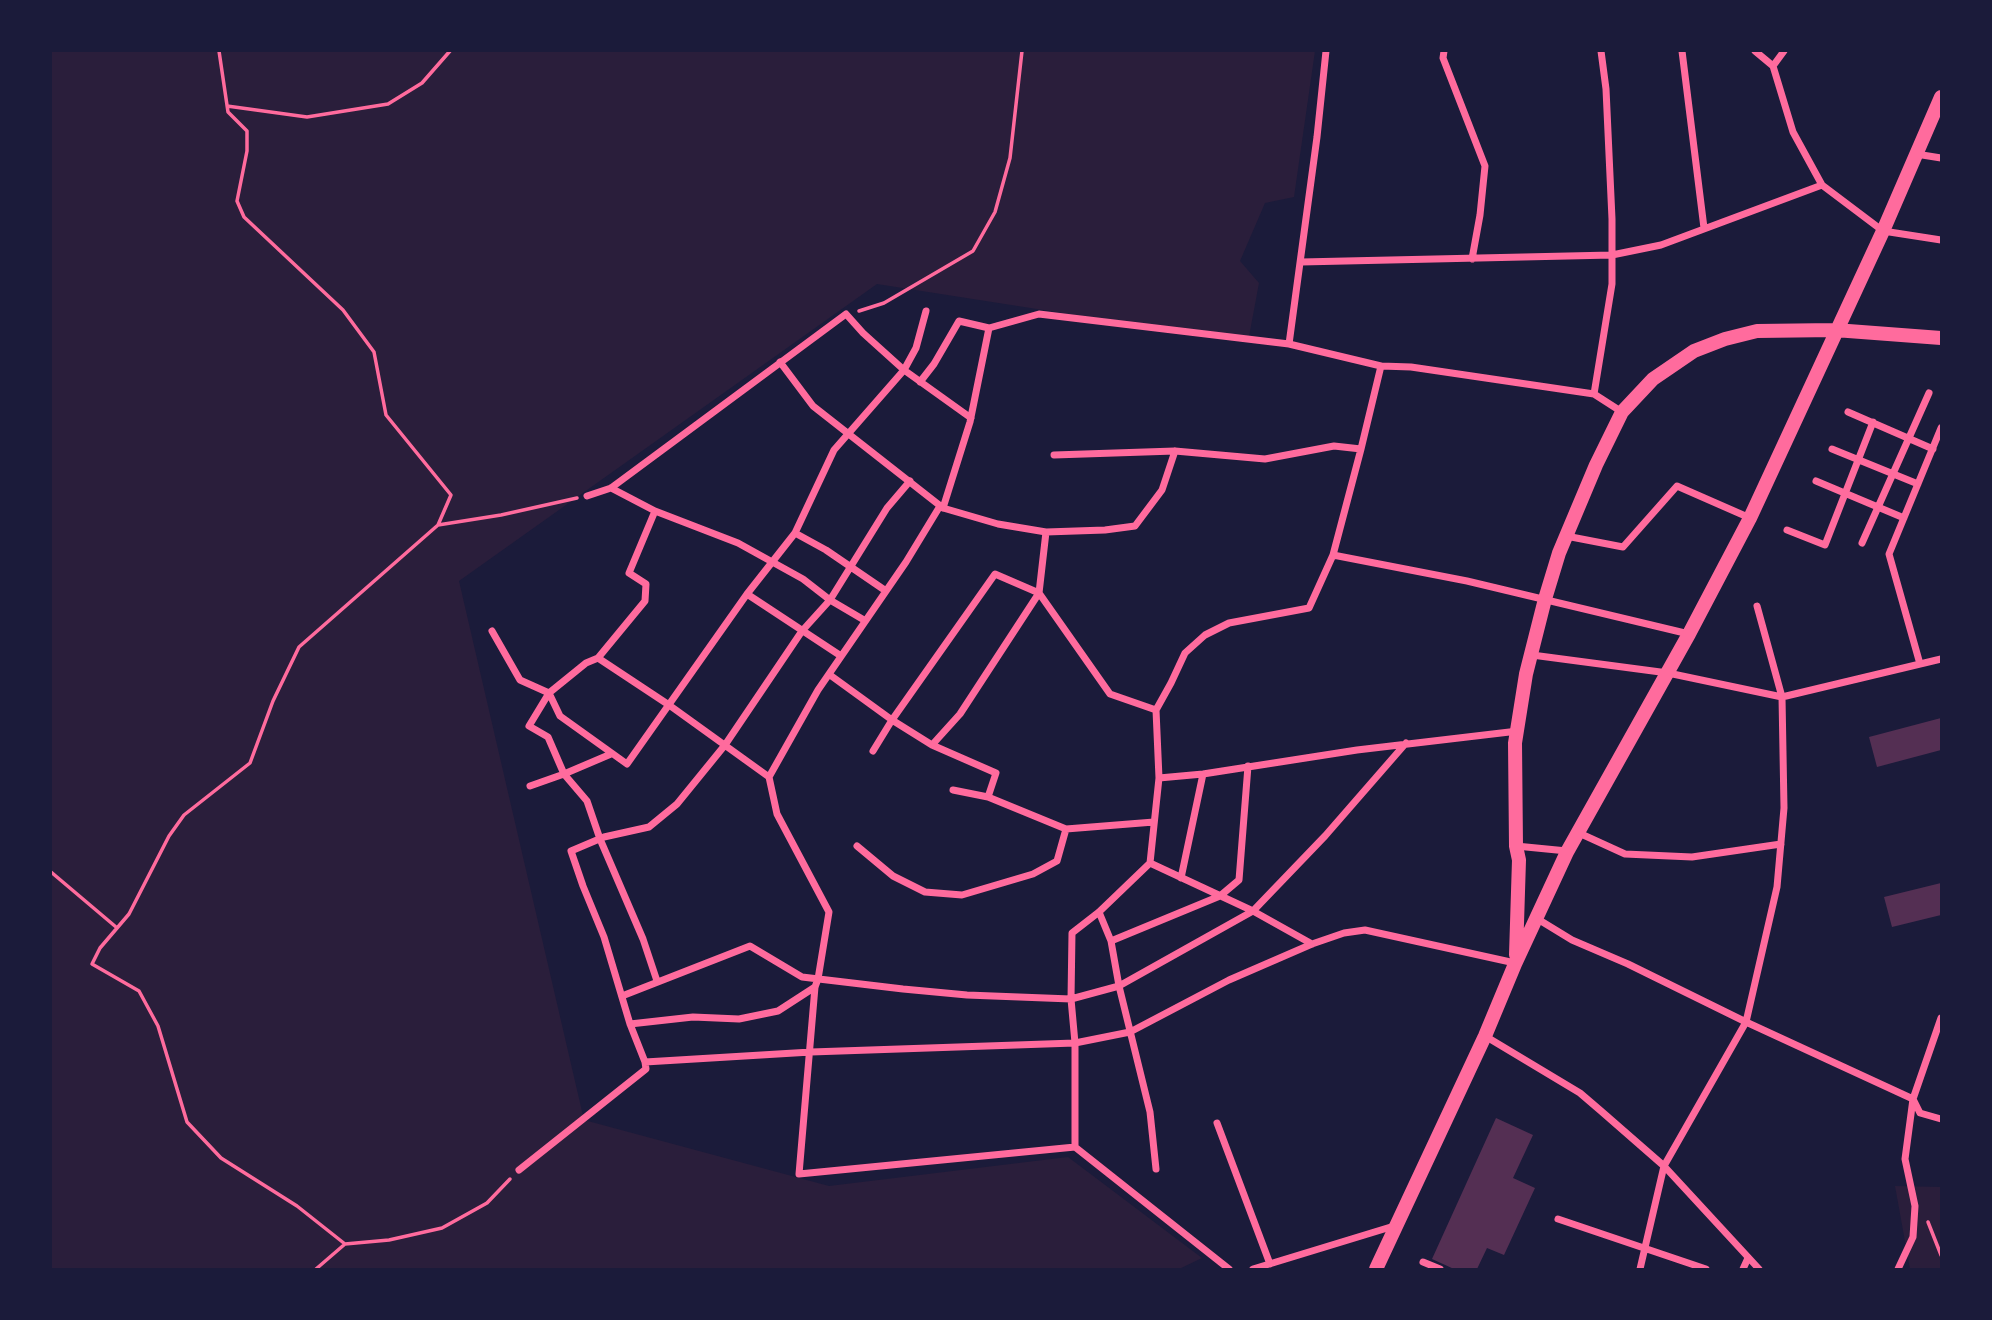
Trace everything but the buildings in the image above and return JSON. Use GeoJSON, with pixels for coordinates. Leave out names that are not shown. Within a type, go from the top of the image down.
{"type":"FeatureCollection","features":[{"type":"Feature","properties":{"kind":"main road"},"geometry":{"type":"LineString","coordinates":[[1376,1269],[1567,852],[1668,673],[1750,518],[1941,97]]}},
{"type":"Feature","properties":{"kind":"main road"},"geometry":{"type":"LineString","coordinates":[[1515,964],[1519,860],[1516,846],[1515,743],[1526,674],[1545,599],[1566,536],[1622,412],[1653,379],[1694,351],[1757,331],[1835,330],[1941,338]]}},
{"type":"Feature","properties":{"kind":"street"},"geometry":{"type":"LineString","coordinates":[[1289,344],[1326,51]]}},
{"type":"Feature","properties":{"kind":"street"},"geometry":{"type":"LineString","coordinates":[[1444,51],[1443,58],[1485,166],[1472,259]]}},
{"type":"Feature","properties":{"kind":"street"},"geometry":{"type":"LineString","coordinates":[[1594,394],[1612,284],[1606,89],[1601,51]]}},
{"type":"Feature","properties":{"kind":"street"},"geometry":{"type":"LineString","coordinates":[[1682,51],[1704,228]]}},
{"type":"Feature","properties":{"kind":"street"},"geometry":{"type":"LineString","coordinates":[[1755,51],[1773,66],[1793,132],[1822,185],[1882,231],[1941,240]]}},
{"type":"Feature","properties":{"kind":"street"},"geometry":{"type":"LineString","coordinates":[[1773,66],[1784,51]]}},
{"type":"Feature","properties":{"kind":"street"},"geometry":{"type":"LineString","coordinates":[[1916,154],[1941,158]]}},
{"type":"Feature","properties":{"kind":"street"},"geometry":{"type":"LineString","coordinates":[[1301,262],[1612,255],[1661,245],[1822,185]]}},
{"type":"Feature","properties":{"kind":"street"},"geometry":{"type":"LineString","coordinates":[[492,631],[520,680],[549,693],[560,716],[627,764],[747,594],[795,533],[834,450],[904,370],[916,348],[926,311]]}},
{"type":"Feature","properties":{"kind":"street"},"geometry":{"type":"LineString","coordinates":[[587,496],[611,488],[846,314],[904,370],[971,418]]}},
{"type":"Feature","properties":{"kind":"street"},"geometry":{"type":"LineString","coordinates":[[920,382],[934,364],[958,321],[989,328],[1039,314],[1289,344],[1381,366],[1411,367],[1594,394],[1622,412]]}},
{"type":"Feature","properties":{"kind":"street"},"geometry":{"type":"LineString","coordinates":[[943,508],[971,418],[989,328]]}},
{"type":"Feature","properties":{"kind":"street"},"geometry":{"type":"LineString","coordinates":[[780,362],[813,405],[943,508]]}},
{"type":"Feature","properties":{"kind":"street"},"geometry":{"type":"LineString","coordinates":[[1075,1147],[1072,933],[1150,863],[1159,778],[1156,710],[1185,653],[1205,635],[1229,623],[1309,608],[1333,555],[1381,366]]}},
{"type":"Feature","properties":{"kind":"street"},"geometry":{"type":"LineString","coordinates":[[1862,542],[1929,393]]}},
{"type":"Feature","properties":{"kind":"street"},"geometry":{"type":"LineString","coordinates":[[1849,412],[1933,449]]}},
{"type":"Feature","properties":{"kind":"street"},"geometry":{"type":"LineString","coordinates":[[1787,530],[1825,545],[1873,422]]}},
{"type":"Feature","properties":{"kind":"street"},"geometry":{"type":"LineString","coordinates":[[1920,664],[1889,554],[1941,428]]}},
{"type":"Feature","properties":{"kind":"street"},"geometry":{"type":"LineString","coordinates":[[1054,455],[1175,451],[1265,459],[1334,446],[1362,449]]}},
{"type":"Feature","properties":{"kind":"street"},"geometry":{"type":"LineString","coordinates":[[1832,449],[1918,484]]}},
{"type":"Feature","properties":{"kind":"street"},"geometry":{"type":"LineString","coordinates":[[769,778],[818,690],[940,506],[998,524],[1046,532],[1135,526],[1162,489],[1175,451]]}},
{"type":"Feature","properties":{"kind":"street"},"geometry":{"type":"LineString","coordinates":[[519,1170],[646,1069],[604,937],[571,850],[600,839],[649,827],[677,804],[725,745],[802,631],[830,600],[887,508],[910,481]]}},
{"type":"Feature","properties":{"kind":"street"},"geometry":{"type":"LineString","coordinates":[[1816,481],[1904,518]]}},
{"type":"Feature","properties":{"kind":"street"},"geometry":{"type":"LineString","coordinates":[[1566,536],[1623,547],[1677,486],[1750,518]]}},
{"type":"Feature","properties":{"kind":"street"},"geometry":{"type":"LineString","coordinates":[[611,488],[655,511],[738,543],[803,579],[830,600],[864,620]]}},
{"type":"Feature","properties":{"kind":"street"},"geometry":{"type":"LineString","coordinates":[[655,511],[629,573],[646,584],[645,601],[598,658],[586,663],[549,693],[529,726],[548,737],[564,774],[587,802],[643,939],[657,981]]}},
{"type":"Feature","properties":{"kind":"street"},"geometry":{"type":"LineString","coordinates":[[932,745],[960,714],[1039,593],[1046,532]]}},
{"type":"Feature","properties":{"kind":"street"},"geometry":{"type":"LineString","coordinates":[[795,533],[826,550],[886,591]]}},
{"type":"Feature","properties":{"kind":"street"},"geometry":{"type":"LineString","coordinates":[[1333,555],[1467,581],[1689,634]]}},
{"type":"Feature","properties":{"kind":"street"},"geometry":{"type":"LineString","coordinates":[[873,751],[995,574],[1039,593],[1110,694],[1156,710]]}},
{"type":"Feature","properties":{"kind":"street"},"geometry":{"type":"LineString","coordinates":[[747,594],[841,656]]}},
{"type":"Feature","properties":{"kind":"street"},"geometry":{"type":"LineString","coordinates":[[1640,1269],[1664,1166],[1746,1022],[1775,898],[1784,808],[1782,697],[1757,606]]}},
{"type":"Feature","properties":{"kind":"street"},"geometry":{"type":"LineString","coordinates":[[1532,655],[1668,673],[1782,697],[1941,659]]}},
{"type":"Feature","properties":{"kind":"street"},"geometry":{"type":"LineString","coordinates":[[598,658],[669,705],[769,778],[777,814],[829,912],[817,983],[799,1174],[1075,1147],[1228,1269]]}},
{"type":"Feature","properties":{"kind":"street"},"geometry":{"type":"LineString","coordinates":[[830,675],[932,745],[996,773],[988,797]]}},
{"type":"Feature","properties":{"kind":"street"},"geometry":{"type":"LineString","coordinates":[[1159,778],[1203,774],[1406,743],[1518,731]]}},
{"type":"Feature","properties":{"kind":"street"},"geometry":{"type":"LineString","coordinates":[[622,996],[750,946],[817,983],[967,995],[1071,999],[1119,986],[1253,911],[1325,836],[1406,743]]}},
{"type":"Feature","properties":{"kind":"street"},"geometry":{"type":"LineString","coordinates":[[530,786],[611,754]]}},
{"type":"Feature","properties":{"kind":"street"},"geometry":{"type":"LineString","coordinates":[[1111,941],[1220,896],[1239,880],[1248,766]]}},
{"type":"Feature","properties":{"kind":"street"},"geometry":{"type":"LineString","coordinates":[[1181,878],[1203,774]]}},
{"type":"Feature","properties":{"kind":"street"},"geometry":{"type":"LineString","coordinates":[[953,790],[988,797],[1066,829],[1154,822]]}},
{"type":"Feature","properties":{"kind":"street"},"geometry":{"type":"LineString","coordinates":[[857,846],[894,876],[925,892],[962,895],[1032,874],[1057,861],[1066,829]]}},
{"type":"Feature","properties":{"kind":"street"},"geometry":{"type":"LineString","coordinates":[[1578,833],[1625,854],[1692,857],[1781,844]]}},
{"type":"Feature","properties":{"kind":"street"},"geometry":{"type":"LineString","coordinates":[[1516,846],[1567,852]]}},
{"type":"Feature","properties":{"kind":"street"},"geometry":{"type":"LineString","coordinates":[[1150,863],[1253,911],[1311,944]]}},
{"type":"Feature","properties":{"kind":"street"},"geometry":{"type":"LineString","coordinates":[[1098,912],[1111,941],[1119,986],[1150,1112],[1156,1169]]}},
{"type":"Feature","properties":{"kind":"street"},"geometry":{"type":"LineString","coordinates":[[1536,918],[1572,940],[1913,1099],[1920,1112],[1941,1119]]}},
{"type":"Feature","properties":{"kind":"street"},"geometry":{"type":"LineString","coordinates":[[645,1062],[811,1052],[1075,1043],[1130,1032],[1229,980],[1311,944],[1344,933],[1366,930],[1515,964]]}},
{"type":"Feature","properties":{"kind":"street"},"geometry":{"type":"LineString","coordinates":[[630,1024],[694,1017],[739,1019],[778,1011],[817,983]]}},
{"type":"Feature","properties":{"kind":"street"},"geometry":{"type":"LineString","coordinates":[[1898,1269],[1913,1237],[1915,1206],[1905,1158],[1913,1099],[1941,1018]]}},
{"type":"Feature","properties":{"kind":"street"},"geometry":{"type":"LineString","coordinates":[[1485,1036],[1580,1093],[1664,1166],[1759,1269]]}},
{"type":"Feature","properties":{"kind":"street"},"geometry":{"type":"LineString","coordinates":[[1217,1123],[1270,1264]]}},
{"type":"Feature","properties":{"kind":"street"},"geometry":{"type":"LineString","coordinates":[[1558,1219],[1706,1269]]}},
{"type":"Feature","properties":{"kind":"street"},"geometry":{"type":"LineString","coordinates":[[1254,1269],[1395,1226]]}},
{"type":"Feature","properties":{"kind":"street"},"geometry":{"type":"LineString","coordinates":[[1743,1269],[1748,1258]]}},
{"type":"Feature","properties":{"kind":"street"},"geometry":{"type":"LineString","coordinates":[[1423,1262],[1440,1269]]}},
{"type":"Feature","properties":{"kind":"path"},"geometry":{"type":"LineString","coordinates":[[219,51],[228,112],[247,131],[247,151],[237,201],[244,217],[343,310],[374,352],[386,415],[451,495],[438,525],[299,647],[272,701],[250,763],[184,815],[169,836],[128,914],[100,948],[92,964],[139,991],[158,1026],[187,1122],[221,1158],[296,1206],[345,1244]]}},
{"type":"Feature","properties":{"kind":"path"},"geometry":{"type":"LineString","coordinates":[[228,106],[307,117],[388,104],[422,83],[450,51]]}},
{"type":"Feature","properties":{"kind":"path"},"geometry":{"type":"LineString","coordinates":[[846,314],[884,303],[972,251],[995,212],[1010,158],[1022,51]]}},
{"type":"Feature","properties":{"kind":"path"},"geometry":{"type":"LineString","coordinates":[[438,525],[501,515],[587,496]]}},
{"type":"Feature","properties":{"kind":"path"},"geometry":{"type":"LineString","coordinates":[[51,873],[117,927]]}},
{"type":"Feature","properties":{"kind":"path"},"geometry":{"type":"LineString","coordinates":[[316,1269],[345,1244],[389,1240],[442,1228],[487,1203],[519,1170]]}},
{"type":"Feature","properties":{"kind":"shaded area"},"geometry":{"type":"Polygon","coordinates":[[[51,51],[1315,51],[1294,197],[1265,203],[1240,261],[1259,283],[1248,342],[877,284],[459,581],[584,1120],[829,1186],[1068,1157],[1202,1258],[1179,1269],[51,1269],[51,51]]]}},
{"type":"Feature","properties":{"kind":"shaded area"},"geometry":{"type":"Polygon","coordinates":[[[1895,1186],[1941,1187],[1941,1269],[1910,1269],[1895,1186]]]}}]}
